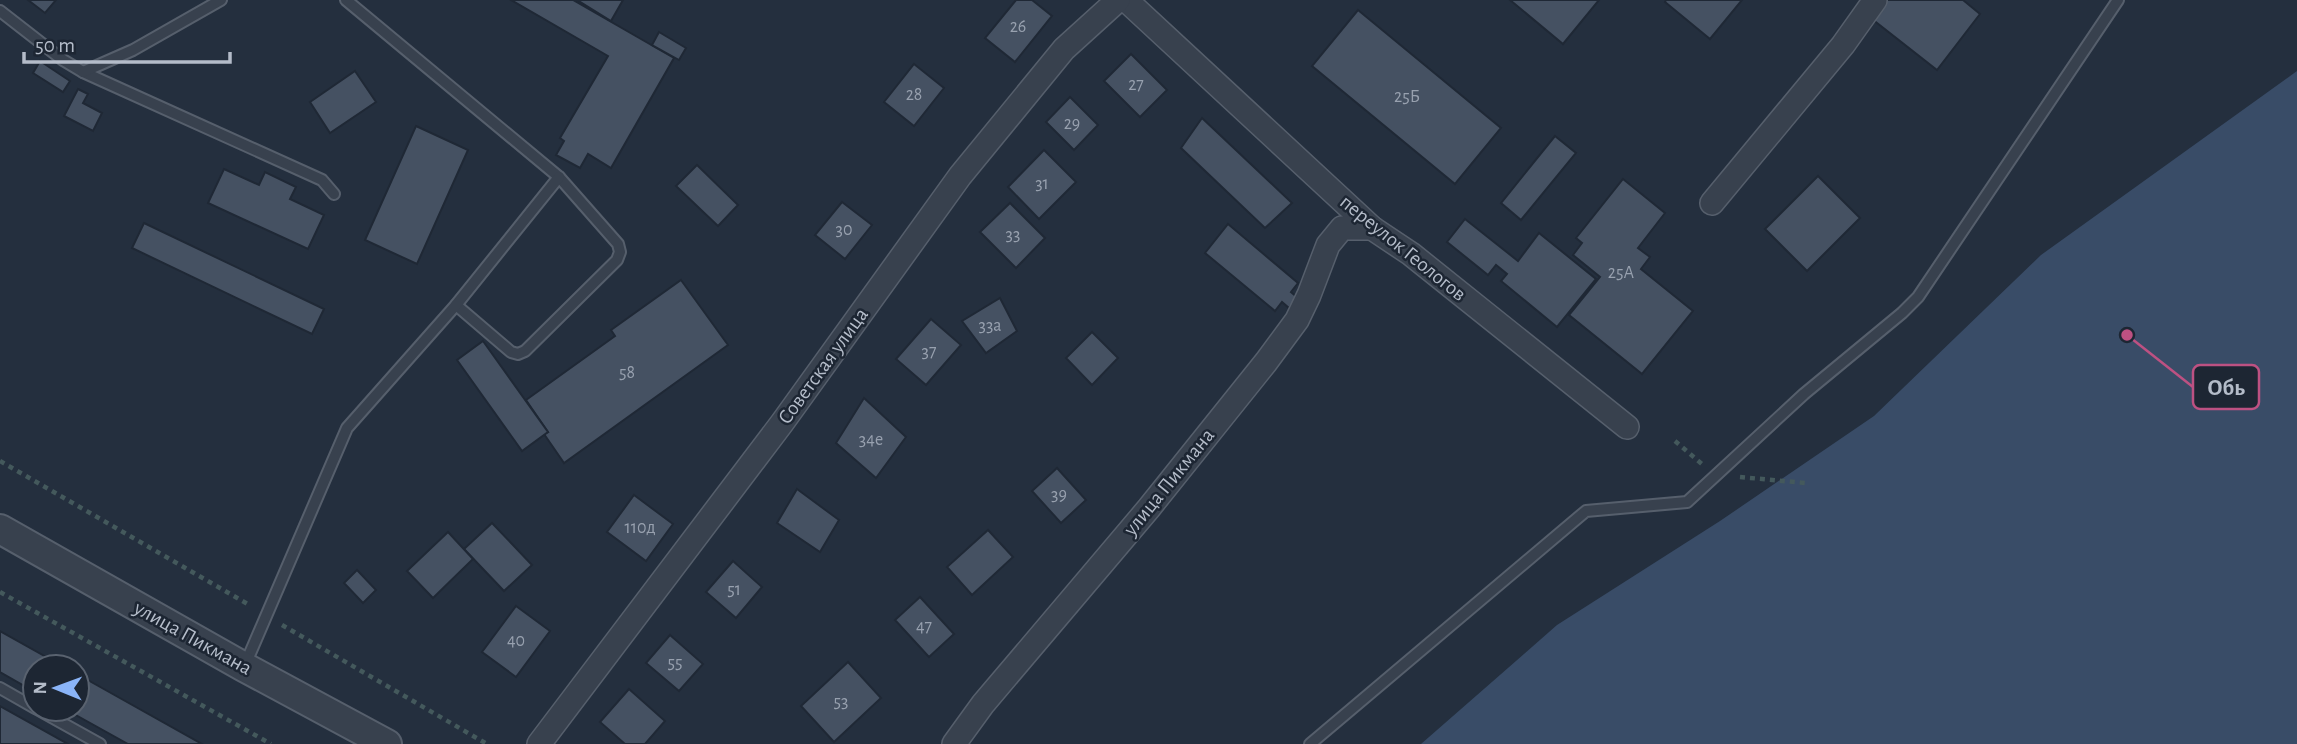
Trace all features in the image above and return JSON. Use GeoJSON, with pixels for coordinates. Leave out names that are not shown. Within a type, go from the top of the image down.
{"type":"FeatureCollection","features":[{"type":"Feature","properties":{"kind":"street","name":"Советская улица"},"geometry":{"type":"LineString","coordinates":[[540,744],[782,423],[960,176],[1064,50],[1118,0]]}},
{"type":"Feature","properties":{"kind":"street","name":"переулок Геологов"},"geometry":{"type":"LineString","coordinates":[[1126,0],[1372,228],[1411,254],[1627,427]]}},
{"type":"Feature","properties":{"kind":"street"},"geometry":{"type":"LineString","coordinates":[[1712,203],[1843,45],[1875,0]]}},
{"type":"Feature","properties":{"kind":"street","name":"улица Пикмана"},"geometry":{"type":"LineString","coordinates":[[954,744],[983,704],[1149,508],[1266,362],[1297,320],[1328,245],[1342,229],[1372,228]]}},
{"type":"Feature","properties":{"kind":"street","name":"улица Пикмана"},"geometry":{"type":"LineString","coordinates":[[0,529],[244,667],[387,744]]}},
{"type":"Feature","properties":{"kind":"lane"},"geometry":{"type":"LineString","coordinates":[[83,72],[133,50],[221,0]]}},
{"type":"Feature","properties":{"kind":"lane"},"geometry":{"type":"LineString","coordinates":[[346,0],[559,177],[618,244],[620,252],[617,260],[525,351],[518,354],[511,352],[456,305]]}},
{"type":"Feature","properties":{"kind":"lane"},"geometry":{"type":"LineString","coordinates":[[1310,744],[1586,511],[1687,502],[1804,394],[1902,313],[1917,297],[2118,0]]}},
{"type":"Feature","properties":{"kind":"lane"},"geometry":{"type":"LineString","coordinates":[[0,11],[63,60],[83,72],[322,180],[334,194]]}},
{"type":"Feature","properties":{"kind":"lane"},"geometry":{"type":"LineString","coordinates":[[244,667],[347,428],[456,305],[559,177]]}},
{"type":"Feature","properties":{"kind":"lane"},"geometry":{"type":"LineString","coordinates":[[0,688],[21,700]]}},
{"type":"Feature","properties":{"kind":"lane"},"geometry":{"type":"LineString","coordinates":[[63,723],[100,744]]}},
{"type":"Feature","properties":{"kind":"path"},"geometry":{"type":"LineString","coordinates":[[1675,440],[1715,475],[1805,483]]}},
{"type":"Feature","properties":{"kind":"path"},"geometry":{"type":"LineString","coordinates":[[0,461],[487,744]]}},
{"type":"Feature","properties":{"kind":"path"},"geometry":{"type":"LineString","coordinates":[[0,592],[271,744]]}},
{"type":"Feature","properties":{"kind":"water"},"geometry":{"type":"Polygon","coordinates":[[[2297,71],[2297,744],[1421,744],[1557,625],[1720,521],[1874,416],[2041,255],[2297,71]]]}},
{"type":"Feature","properties":{"kind":"building"},"geometry":{"type":"Polygon","coordinates":[[[28,0],[56,0],[45,13],[28,0]]]}},
{"type":"Feature","properties":{"kind":"building"},"geometry":{"type":"Polygon","coordinates":[[[511,0],[573,0],[674,58],[611,168],[588,154],[580,168],[556,155],[564,141],[560,138],[608,56],[511,0]]]}},
{"type":"Feature","properties":{"kind":"building"},"geometry":{"type":"Polygon","coordinates":[[[577,0],[623,0],[611,21],[577,0]]]}},
{"type":"Feature","properties":{"kind":"building"},"geometry":{"type":"Polygon","coordinates":[[[1016,0],[1032,0],[1052,16],[1015,62],[985,38],[1016,0]]]}},
{"type":"Feature","properties":{"kind":"building"},"geometry":{"type":"Polygon","coordinates":[[[1510,0],[1599,0],[1563,44],[1510,0]]]}},
{"type":"Feature","properties":{"kind":"building"},"geometry":{"type":"Polygon","coordinates":[[[1742,0],[1710,39],[1665,2],[1742,0]]]}},
{"type":"Feature","properties":{"kind":"building"},"geometry":{"type":"Polygon","coordinates":[[[1887,0],[1963,0],[1980,14],[1937,70],[1872,19],[1887,0]]]}},
{"type":"Feature","properties":{"kind":"building"},"geometry":{"type":"Polygon","coordinates":[[[1358,10],[1501,128],[1455,184],[1312,66],[1358,10]]]}},
{"type":"Feature","properties":{"kind":"building"},"geometry":{"type":"Polygon","coordinates":[[[659,32],[686,48],[679,60],[652,45],[659,32]]]}},
{"type":"Feature","properties":{"kind":"building"},"geometry":{"type":"Polygon","coordinates":[[[1131,54],[1167,90],[1140,117],[1104,81],[1131,54]]]}},
{"type":"Feature","properties":{"kind":"building"},"geometry":{"type":"Polygon","coordinates":[[[40,61],[70,81],[63,92],[33,73],[40,61]]]}},
{"type":"Feature","properties":{"kind":"building"},"geometry":{"type":"Polygon","coordinates":[[[914,64],[944,88],[914,126],[884,102],[914,64]]]}},
{"type":"Feature","properties":{"kind":"building"},"geometry":{"type":"Polygon","coordinates":[[[355,71],[376,102],[330,133],[310,102],[355,71]]]}},
{"type":"Feature","properties":{"kind":"building"},"geometry":{"type":"Polygon","coordinates":[[[78,89],[88,94],[83,103],[102,113],[93,131],[64,116],[78,89]]]}},
{"type":"Feature","properties":{"kind":"building"},"geometry":{"type":"Polygon","coordinates":[[[1070,97],[1098,125],[1074,150],[1046,122],[1070,97]]]}},
{"type":"Feature","properties":{"kind":"building"},"geometry":{"type":"Polygon","coordinates":[[[1202,118],[1292,203],[1265,228],[1181,148],[1202,118]]]}},
{"type":"Feature","properties":{"kind":"building"},"geometry":{"type":"Polygon","coordinates":[[[416,126],[468,150],[417,264],[365,240],[416,126]]]}},
{"type":"Feature","properties":{"kind":"building"},"geometry":{"type":"Polygon","coordinates":[[[1555,136],[1576,153],[1521,220],[1501,203],[1555,136]]]}},
{"type":"Feature","properties":{"kind":"building"},"geometry":{"type":"Polygon","coordinates":[[[1044,150],[1076,182],[1039,219],[1008,187],[1044,150]]]}},
{"type":"Feature","properties":{"kind":"building"},"geometry":{"type":"Polygon","coordinates":[[[697,165],[738,205],[718,226],[676,186],[697,165]]]}},
{"type":"Feature","properties":{"kind":"building"},"geometry":{"type":"Polygon","coordinates":[[[224,169],[259,185],[265,172],[296,187],[290,199],[324,215],[308,249],[208,203],[224,169]]]}},
{"type":"Feature","properties":{"kind":"building"},"geometry":{"type":"Polygon","coordinates":[[[1818,176],[1860,218],[1807,271],[1765,229],[1818,176]]]}},
{"type":"Feature","properties":{"kind":"building"},"geometry":{"type":"Polygon","coordinates":[[[1623,179],[1665,213],[1638,248],[1650,257],[1641,269],[1693,311],[1642,374],[1569,315],[1600,277],[1573,255],[1582,243],[1576,238],[1623,179]]]}},
{"type":"Feature","properties":{"kind":"building"},"geometry":{"type":"Polygon","coordinates":[[[842,202],[872,225],[845,259],[815,235],[842,202]]]}},
{"type":"Feature","properties":{"kind":"building"},"geometry":{"type":"Polygon","coordinates":[[[1010,203],[1045,238],[1016,268],[980,232],[1010,203]]]}},
{"type":"Feature","properties":{"kind":"building"},"geometry":{"type":"Polygon","coordinates":[[[1465,219],[1518,261],[1539,233],[1596,279],[1557,327],[1501,281],[1507,274],[1496,265],[1488,275],[1447,242],[1465,219]]]}},
{"type":"Feature","properties":{"kind":"building"},"geometry":{"type":"Polygon","coordinates":[[[144,223],[324,309],[312,334],[132,248],[144,223]]]}},
{"type":"Feature","properties":{"kind":"building"},"geometry":{"type":"Polygon","coordinates":[[[1228,224],[1298,283],[1291,292],[1298,298],[1289,308],[1282,302],[1275,311],[1205,253],[1228,224]]]}},
{"type":"Feature","properties":{"kind":"building"},"geometry":{"type":"Polygon","coordinates":[[[681,280],[728,345],[564,463],[544,434],[548,432],[526,400],[615,336],[611,330],[681,280]]]}},
{"type":"Feature","properties":{"kind":"building"},"geometry":{"type":"Polygon","coordinates":[[[1000,298],[1017,331],[986,353],[962,321],[1000,298]]]}},
{"type":"Feature","properties":{"kind":"building"},"geometry":{"type":"Polygon","coordinates":[[[931,319],[961,345],[926,385],[896,359],[931,319]]]}},
{"type":"Feature","properties":{"kind":"building"},"geometry":{"type":"Polygon","coordinates":[[[1092,332],[1118,358],[1092,385],[1066,358],[1092,332]]]}},
{"type":"Feature","properties":{"kind":"building"},"geometry":{"type":"Polygon","coordinates":[[[483,341],[548,432],[522,451],[457,360],[483,341]]]}},
{"type":"Feature","properties":{"kind":"building"},"geometry":{"type":"Polygon","coordinates":[[[864,398],[906,437],[876,478],[836,443],[864,398]]]}},
{"type":"Feature","properties":{"kind":"building"},"geometry":{"type":"Polygon","coordinates":[[[1057,468],[1086,500],[1061,523],[1032,491],[1057,468]]]}},
{"type":"Feature","properties":{"kind":"building"},"geometry":{"type":"Polygon","coordinates":[[[797,489],[839,520],[820,552],[777,523],[797,489]]]}},
{"type":"Feature","properties":{"kind":"building"},"geometry":{"type":"Polygon","coordinates":[[[634,495],[673,524],[646,561],[607,532],[634,495]]]}},
{"type":"Feature","properties":{"kind":"building"},"geometry":{"type":"Polygon","coordinates":[[[492,523],[532,565],[504,591],[464,549],[492,523]]]}},
{"type":"Feature","properties":{"kind":"building"},"geometry":{"type":"Polygon","coordinates":[[[988,530],[1013,557],[972,595],[947,567],[988,530]]]}},
{"type":"Feature","properties":{"kind":"building"},"geometry":{"type":"Polygon","coordinates":[[[448,532],[473,559],[433,598],[407,571],[448,532]]]}},
{"type":"Feature","properties":{"kind":"building"},"geometry":{"type":"Polygon","coordinates":[[[733,561],[762,587],[736,618],[706,592],[733,561]]]}},
{"type":"Feature","properties":{"kind":"building"},"geometry":{"type":"Polygon","coordinates":[[[357,570],[376,590],[363,603],[344,583],[357,570]]]}},
{"type":"Feature","properties":{"kind":"building"},"geometry":{"type":"Polygon","coordinates":[[[920,597],[954,634],[929,657],[895,620],[920,597]]]}},
{"type":"Feature","properties":{"kind":"building"},"geometry":{"type":"Polygon","coordinates":[[[516,606],[550,631],[516,677],[482,652],[516,606]]]}},
{"type":"Feature","properties":{"kind":"building"},"geometry":{"type":"Polygon","coordinates":[[[0,631],[39,653],[21,653],[21,684],[0,672],[0,631]]]}},
{"type":"Feature","properties":{"kind":"building"},"geometry":{"type":"Polygon","coordinates":[[[670,635],[703,664],[679,691],[646,663],[670,635]]]}},
{"type":"Feature","properties":{"kind":"building"},"geometry":{"type":"Polygon","coordinates":[[[848,662],[881,698],[834,742],[801,706],[848,662]]]}},
{"type":"Feature","properties":{"kind":"building"},"geometry":{"type":"Polygon","coordinates":[[[91,682],[202,744],[128,744],[90,723],[91,682]]]}},
{"type":"Feature","properties":{"kind":"building"},"geometry":{"type":"Polygon","coordinates":[[[629,689],[665,721],[645,744],[625,744],[600,722],[629,689]]]}},
{"type":"Feature","properties":{"kind":"building"},"geometry":{"type":"Polygon","coordinates":[[[0,706],[21,718],[21,723],[30,723],[68,744],[0,744],[0,706]]]}},
{"type":"Feature","properties":{"kind":"place","name":"Обь"},"geometry":{"type":"Point","coordinates":[2127,335]}}]}
